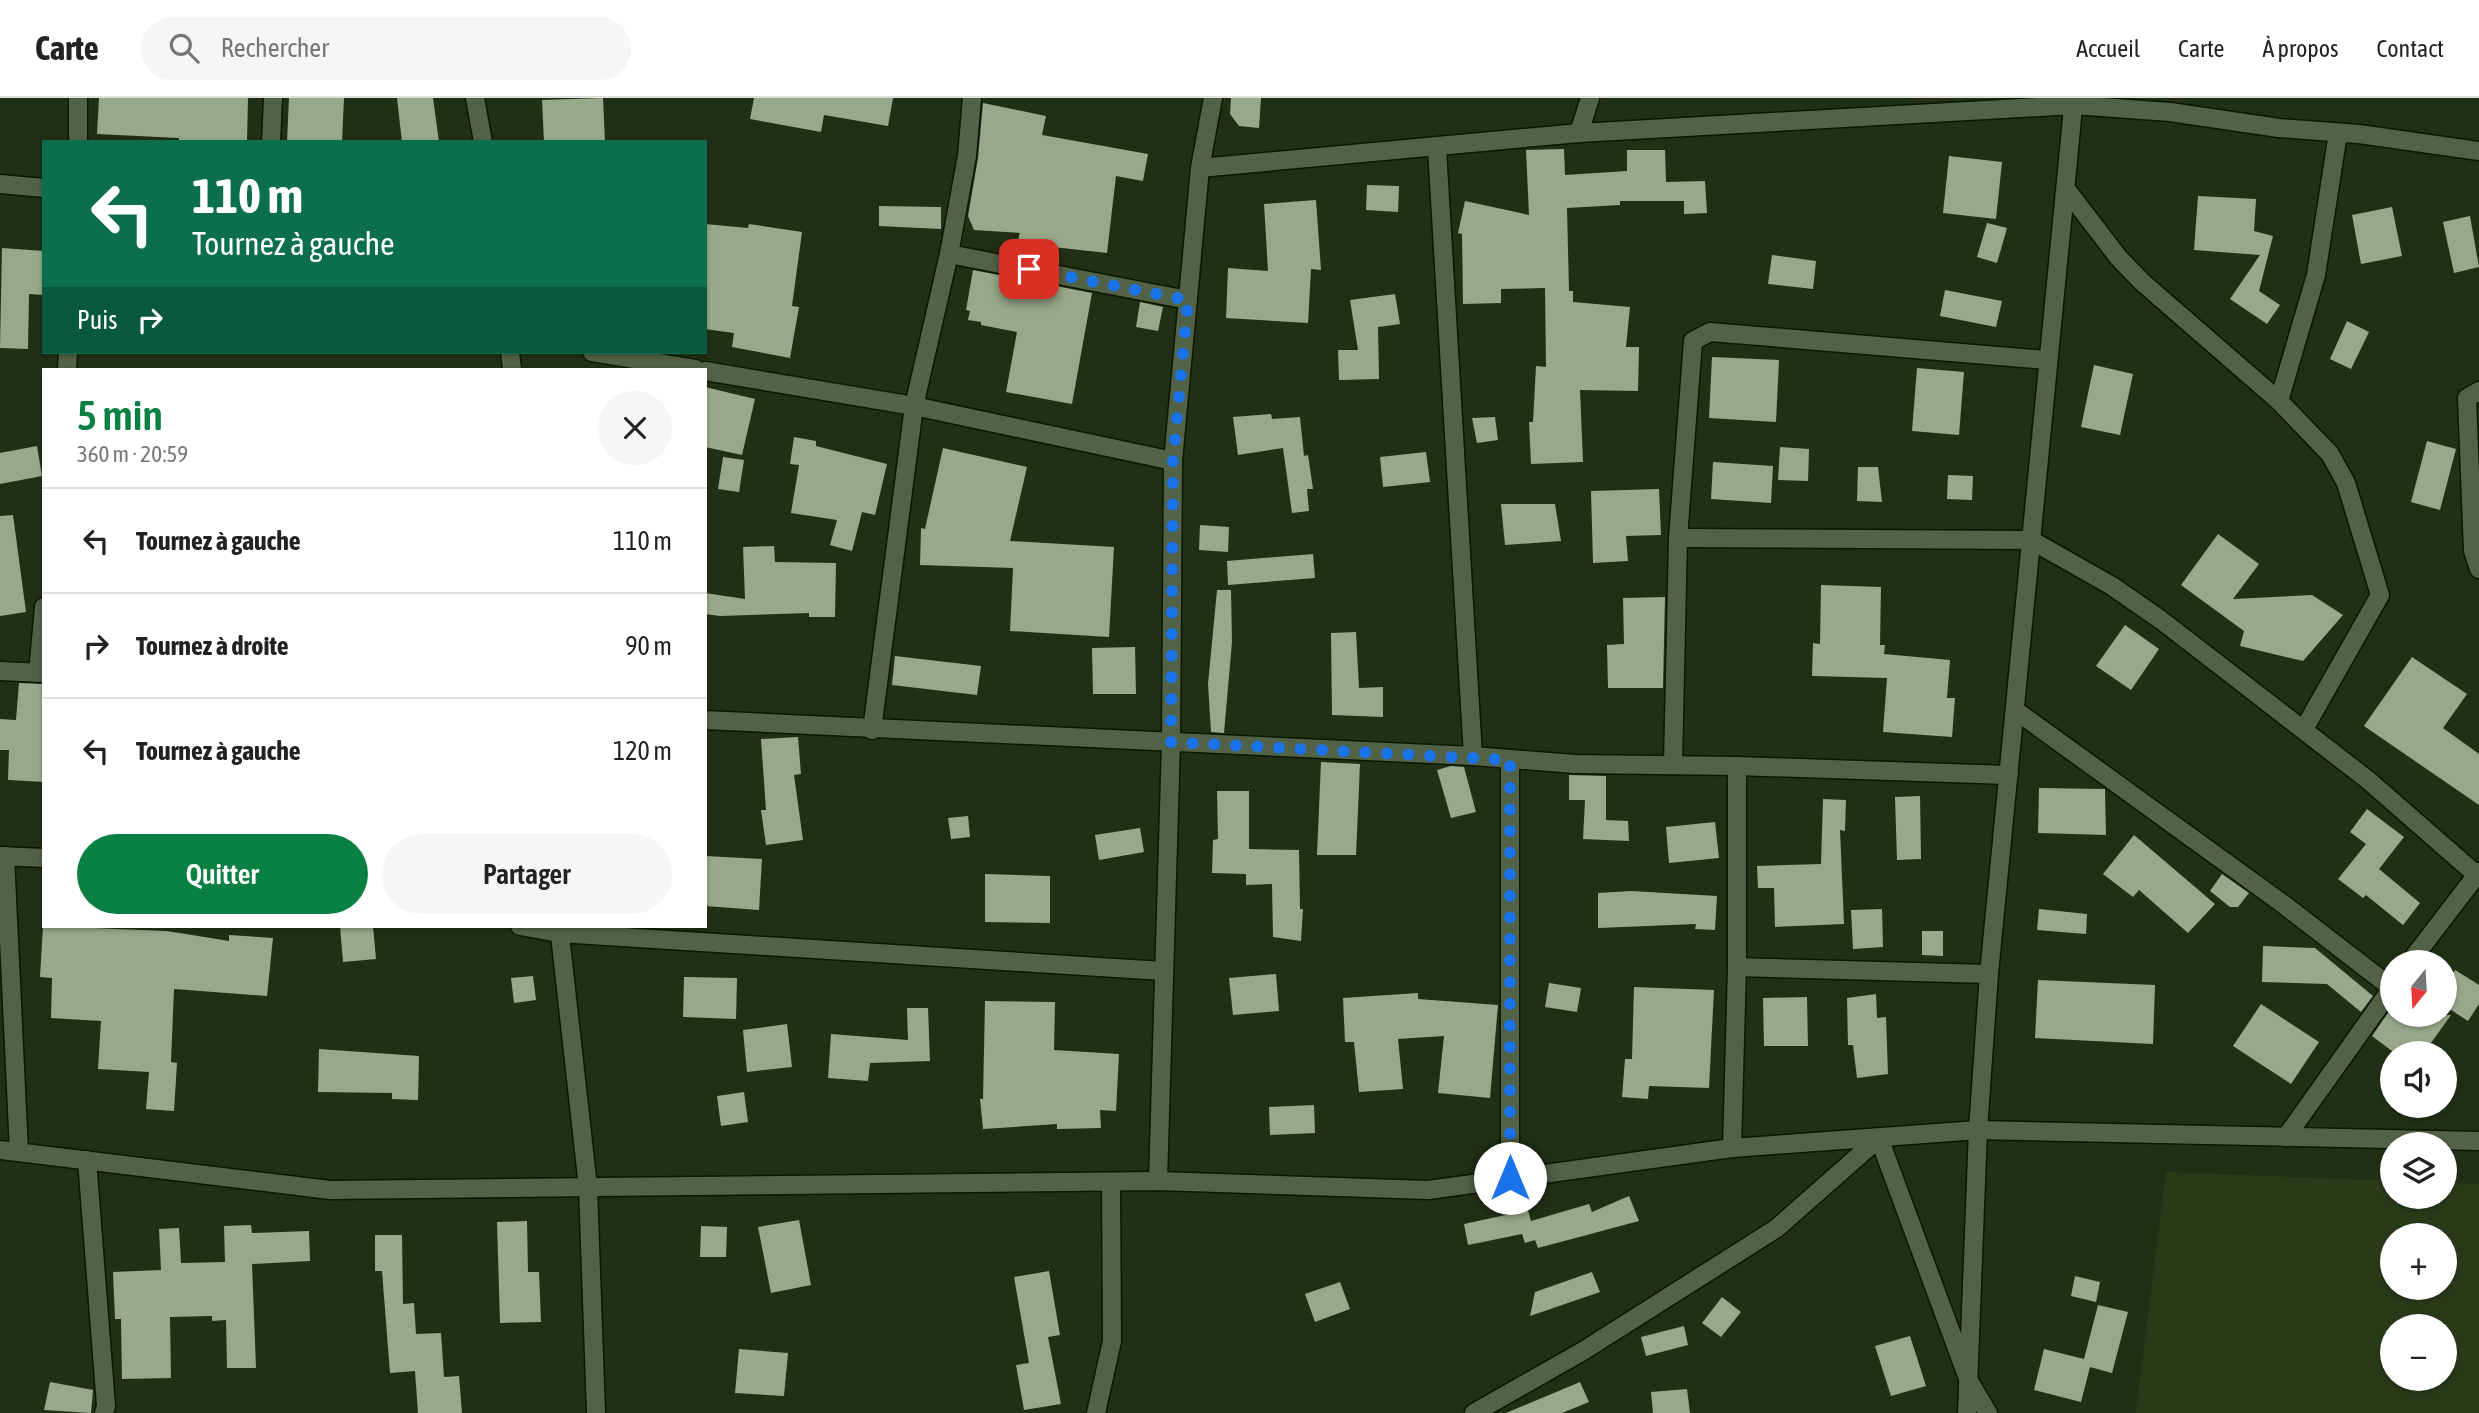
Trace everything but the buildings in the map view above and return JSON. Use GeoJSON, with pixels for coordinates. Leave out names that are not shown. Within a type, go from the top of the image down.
{"type":"FeatureCollection","features":[{"type":"Feature","properties":{"kind":"street"},"geometry":{"type":"LineString","coordinates":[[78,98],[78,140]]}},
{"type":"Feature","properties":{"kind":"street"},"geometry":{"type":"LineString","coordinates":[[271,140],[273,98]]}},
{"type":"Feature","properties":{"kind":"street"},"geometry":{"type":"LineString","coordinates":[[475,98],[483,140]]}},
{"type":"Feature","properties":{"kind":"street"},"geometry":{"type":"LineString","coordinates":[[872,730],[914,406],[949,254],[969,144],[971,98]]}},
{"type":"Feature","properties":{"kind":"street"},"geometry":{"type":"LineString","coordinates":[[1158,1181],[1171,742],[1173,461],[1200,168],[1213,98]]}},
{"type":"Feature","properties":{"kind":"street"},"geometry":{"type":"LineString","coordinates":[[1578,133],[1590,98]]}},
{"type":"Feature","properties":{"kind":"street"},"geometry":{"type":"LineString","coordinates":[[1904,98],[1912,116]]}},
{"type":"Feature","properties":{"kind":"street"},"geometry":{"type":"LineString","coordinates":[[1200,168],[1578,133],[1912,116],[2074,102],[2172,105],[2279,128],[2479,151]]}},
{"type":"Feature","properties":{"kind":"street"},"geometry":{"type":"LineString","coordinates":[[1967,1413],[1978,1130],[1989,974],[2074,102]]}},
{"type":"Feature","properties":{"kind":"street"},"geometry":{"type":"LineString","coordinates":[[2279,401],[2316,275],[2338,133]]}},
{"type":"Feature","properties":{"kind":"street"},"geometry":{"type":"LineString","coordinates":[[1437,148],[1473,757]]}},
{"type":"Feature","properties":{"kind":"street"},"geometry":{"type":"LineString","coordinates":[[0,184],[42,188]]}},
{"type":"Feature","properties":{"kind":"street"},"geometry":{"type":"LineString","coordinates":[[2066,189],[2118,257],[2279,401],[2330,454],[2346,483],[2380,595],[2304,729]]}},
{"type":"Feature","properties":{"kind":"street"},"geometry":{"type":"LineString","coordinates":[[949,254],[1188,300]]}},
{"type":"Feature","properties":{"kind":"street"},"geometry":{"type":"LineString","coordinates":[[1673,765],[1678,538],[1691,348],[1700,335],[1710,332],[2047,360]]}},
{"type":"Feature","properties":{"kind":"street"},"geometry":{"type":"LineString","coordinates":[[604,354],[689,368]]}},
{"type":"Feature","properties":{"kind":"street"},"geometry":{"type":"LineString","coordinates":[[707,371],[914,406],[1173,461]]}},
{"type":"Feature","properties":{"kind":"street"},"geometry":{"type":"LineString","coordinates":[[2479,391],[2467,397],[2473,551],[2479,569]]}},
{"type":"Feature","properties":{"kind":"street"},"geometry":{"type":"LineString","coordinates":[[1678,538],[2031,540],[2112,586],[2161,620],[2368,780],[2478,874],[2419,950]]}},
{"type":"Feature","properties":{"kind":"street"},"geometry":{"type":"LineString","coordinates":[[0,671],[41,673],[42,651]]}},
{"type":"Feature","properties":{"kind":"street"},"geometry":{"type":"LineString","coordinates":[[2015,710],[2283,904],[2380,979]]}},
{"type":"Feature","properties":{"kind":"street"},"geometry":{"type":"LineString","coordinates":[[707,720],[1510,760],[2009,775]]}},
{"type":"Feature","properties":{"kind":"street"},"geometry":{"type":"LineString","coordinates":[[1510,760],[1510,1178]]}},
{"type":"Feature","properties":{"kind":"street"},"geometry":{"type":"LineString","coordinates":[[1732,1148],[1737,967],[1737,766]]}},
{"type":"Feature","properties":{"kind":"street"},"geometry":{"type":"LineString","coordinates":[[19,1152],[3,856],[42,858]]}},
{"type":"Feature","properties":{"kind":"street"},"geometry":{"type":"LineString","coordinates":[[596,1413],[588,1187],[559,929],[1163,971]]}},
{"type":"Feature","properties":{"kind":"street"},"geometry":{"type":"LineString","coordinates":[[1737,967],[1989,974]]}},
{"type":"Feature","properties":{"kind":"street"},"geometry":{"type":"LineString","coordinates":[[2286,1137],[2380,1005]]}},
{"type":"Feature","properties":{"kind":"street"},"geometry":{"type":"LineString","coordinates":[[0,1150],[330,1190],[1158,1181],[1428,1190],[1732,1148],[1978,1130],[2479,1141]]}},
{"type":"Feature","properties":{"kind":"street"},"geometry":{"type":"LineString","coordinates":[[1879,1138],[1969,1381],[1988,1413]]}},
{"type":"Feature","properties":{"kind":"street"},"geometry":{"type":"LineString","coordinates":[[1474,1413],[1583,1351],[1777,1228],[1879,1138]]}},
{"type":"Feature","properties":{"kind":"street"},"geometry":{"type":"LineString","coordinates":[[87,1160],[106,1406],[104,1413]]}},
{"type":"Feature","properties":{"kind":"street"},"geometry":{"type":"LineString","coordinates":[[1096,1413],[1112,1340],[1111,1182]]}},
{"type":"Feature","properties":{"kind":"shaded area"},"geometry":{"type":"Polygon","coordinates":[[[2166,1172],[2380,1181],[2380,1209],[2457,1209],[2457,1183],[2479,1184],[2479,1413],[2136,1413],[2166,1172]]]}},
{"type":"Feature","properties":{"kind":"route"},"geometry":{"type":"LineString","coordinates":[[1029,269],[1188,300],[1173,461],[1171,742],[1510,760],[1510,1178]]}}]}
